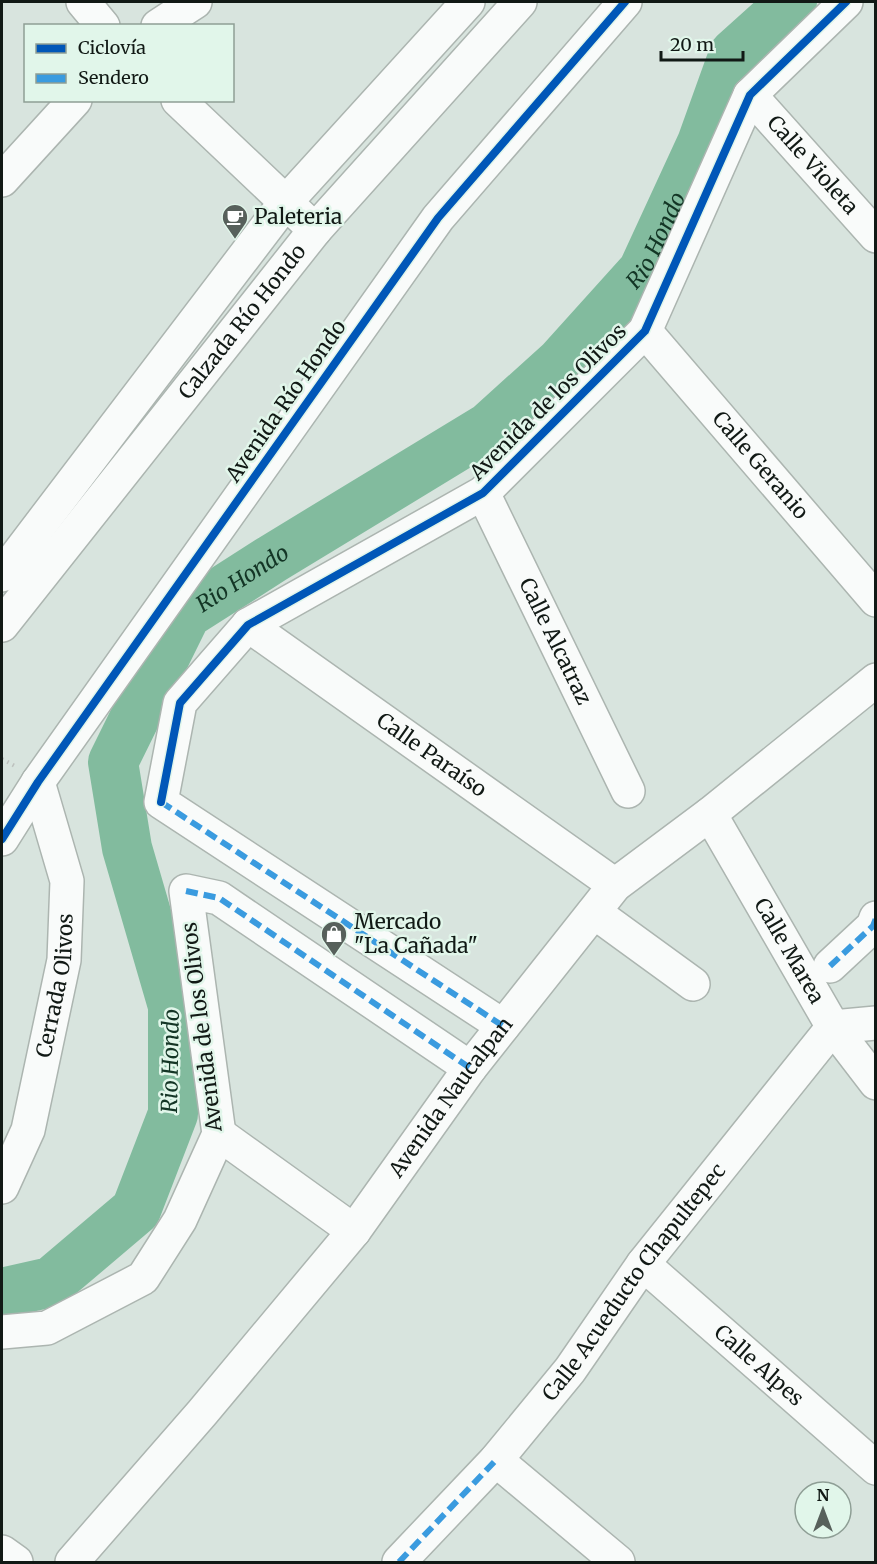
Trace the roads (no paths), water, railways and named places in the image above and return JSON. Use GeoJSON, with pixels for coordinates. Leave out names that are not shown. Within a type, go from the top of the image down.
{"type":"FeatureCollection","features":[{"type":"Feature","properties":{"kind":"street"},"geometry":{"type":"LineString","coordinates":[[83,2],[102,24]]}},
{"type":"Feature","properties":{"kind":"street"},"geometry":{"type":"LineString","coordinates":[[161,24],[195,2]]}},
{"type":"Feature","properties":{"kind":"street","name":"Calzada Río Hondo"},"geometry":{"type":"LineString","coordinates":[[2,575],[285,203],[468,2]]}},
{"type":"Feature","properties":{"kind":"street","name":"Calzada Río Hondo"},"geometry":{"type":"LineString","coordinates":[[2,625],[315,230],[520,2]]}},
{"type":"Feature","properties":{"kind":"street","name":"Avenida Río Hondo"},"geometry":{"type":"LineString","coordinates":[[2,839],[38,782],[438,218],[625,2]]}},
{"type":"Feature","properties":{"kind":"street","name":"Avenida de los Olivos"},"geometry":{"type":"LineString","coordinates":[[503,1026],[161,802],[180,703],[248,626],[483,493],[645,331],[750,95],[846,2]]}},
{"type":"Feature","properties":{"kind":"street","name":"Calle Violeta"},"geometry":{"type":"LineString","coordinates":[[750,95],[876,236]]}},
{"type":"Feature","properties":{"kind":"street"},"geometry":{"type":"LineString","coordinates":[[2,180],[73,102]]}},
{"type":"Feature","properties":{"kind":"street"},"geometry":{"type":"LineString","coordinates":[[180,102],[315,230]]}},
{"type":"Feature","properties":{"kind":"street","name":"Calle Geranio"},"geometry":{"type":"LineString","coordinates":[[645,331],[876,600]]}},
{"type":"Feature","properties":{"kind":"street","name":"Calle Alcatraz"},"geometry":{"type":"LineString","coordinates":[[483,493],[627,791]]}},
{"type":"Feature","properties":{"kind":"street","name":"Calle Paraíso"},"geometry":{"type":"LineString","coordinates":[[248,626],[615,885]]}},
{"type":"Feature","properties":{"kind":"street","name":"Avenida Naucalpan"},"geometry":{"type":"LineString","coordinates":[[72,1563],[202,1413],[354,1231],[470,1068],[615,885],[710,814],[876,680]]}},
{"type":"Feature","properties":{"kind":"street","name":"Cerrada Olivos"},"geometry":{"type":"LineString","coordinates":[[2,1187],[28,1130],[64,960],[67,881],[38,782]]}},
{"type":"Feature","properties":{"kind":"street","name":"Calle Marea"},"geometry":{"type":"LineString","coordinates":[[710,814],[833,1027],[876,1083]]}},
{"type":"Feature","properties":{"kind":"street","name":"Avenida de los Olivos"},"geometry":{"type":"LineString","coordinates":[[2,1332],[47,1329],[143,1278],[180,1220],[219,1134],[186,891],[219,898],[470,1068]]}},
{"type":"Feature","properties":{"kind":"street"},"geometry":{"type":"LineString","coordinates":[[594,912],[693,984]]}},
{"type":"Feature","properties":{"kind":"street"},"geometry":{"type":"LineString","coordinates":[[830,966],[873,926],[876,918]]}},
{"type":"Feature","properties":{"kind":"street"},"geometry":{"type":"LineString","coordinates":[[833,1027],[876,1023]]}},
{"type":"Feature","properties":{"kind":"street","name":"Calle Acueducto Chapultepec"},"geometry":{"type":"LineString","coordinates":[[399,1563],[496,1460],[570,1370],[643,1264],[833,1027]]}},
{"type":"Feature","properties":{"kind":"street"},"geometry":{"type":"LineString","coordinates":[[219,1134],[354,1231]]}},
{"type":"Feature","properties":{"kind":"street","name":"Calle Alpes"},"geometry":{"type":"LineString","coordinates":[[643,1264],[876,1467]]}},
{"type":"Feature","properties":{"kind":"street"},"geometry":{"type":"LineString","coordinates":[[496,1460],[618,1563]]}},
{"type":"Feature","properties":{"kind":"street"},"geometry":{"type":"LineString","coordinates":[[2,1552],[16,1563]]}},
{"type":"Feature","properties":{"kind":"waterway","name":"Rio Hondo"},"geometry":{"type":"LineString","coordinates":[[2,1293],[51,1282],[136,1210],[173,1114],[173,1006],[127,848],[113,762],[186,614],[489,427],[561,362],[643,271],[702,143],[734,54],[792,2]]}},
{"type":"Feature","properties":{"kind":"place","name":"Paleteria"},"geometry":{"type":"Point","coordinates":[235,240]}},
{"type":"Feature","properties":{"kind":"place","name":"Mercado \"La Cañada\""},"geometry":{"type":"Point","coordinates":[334,957]}}]}
